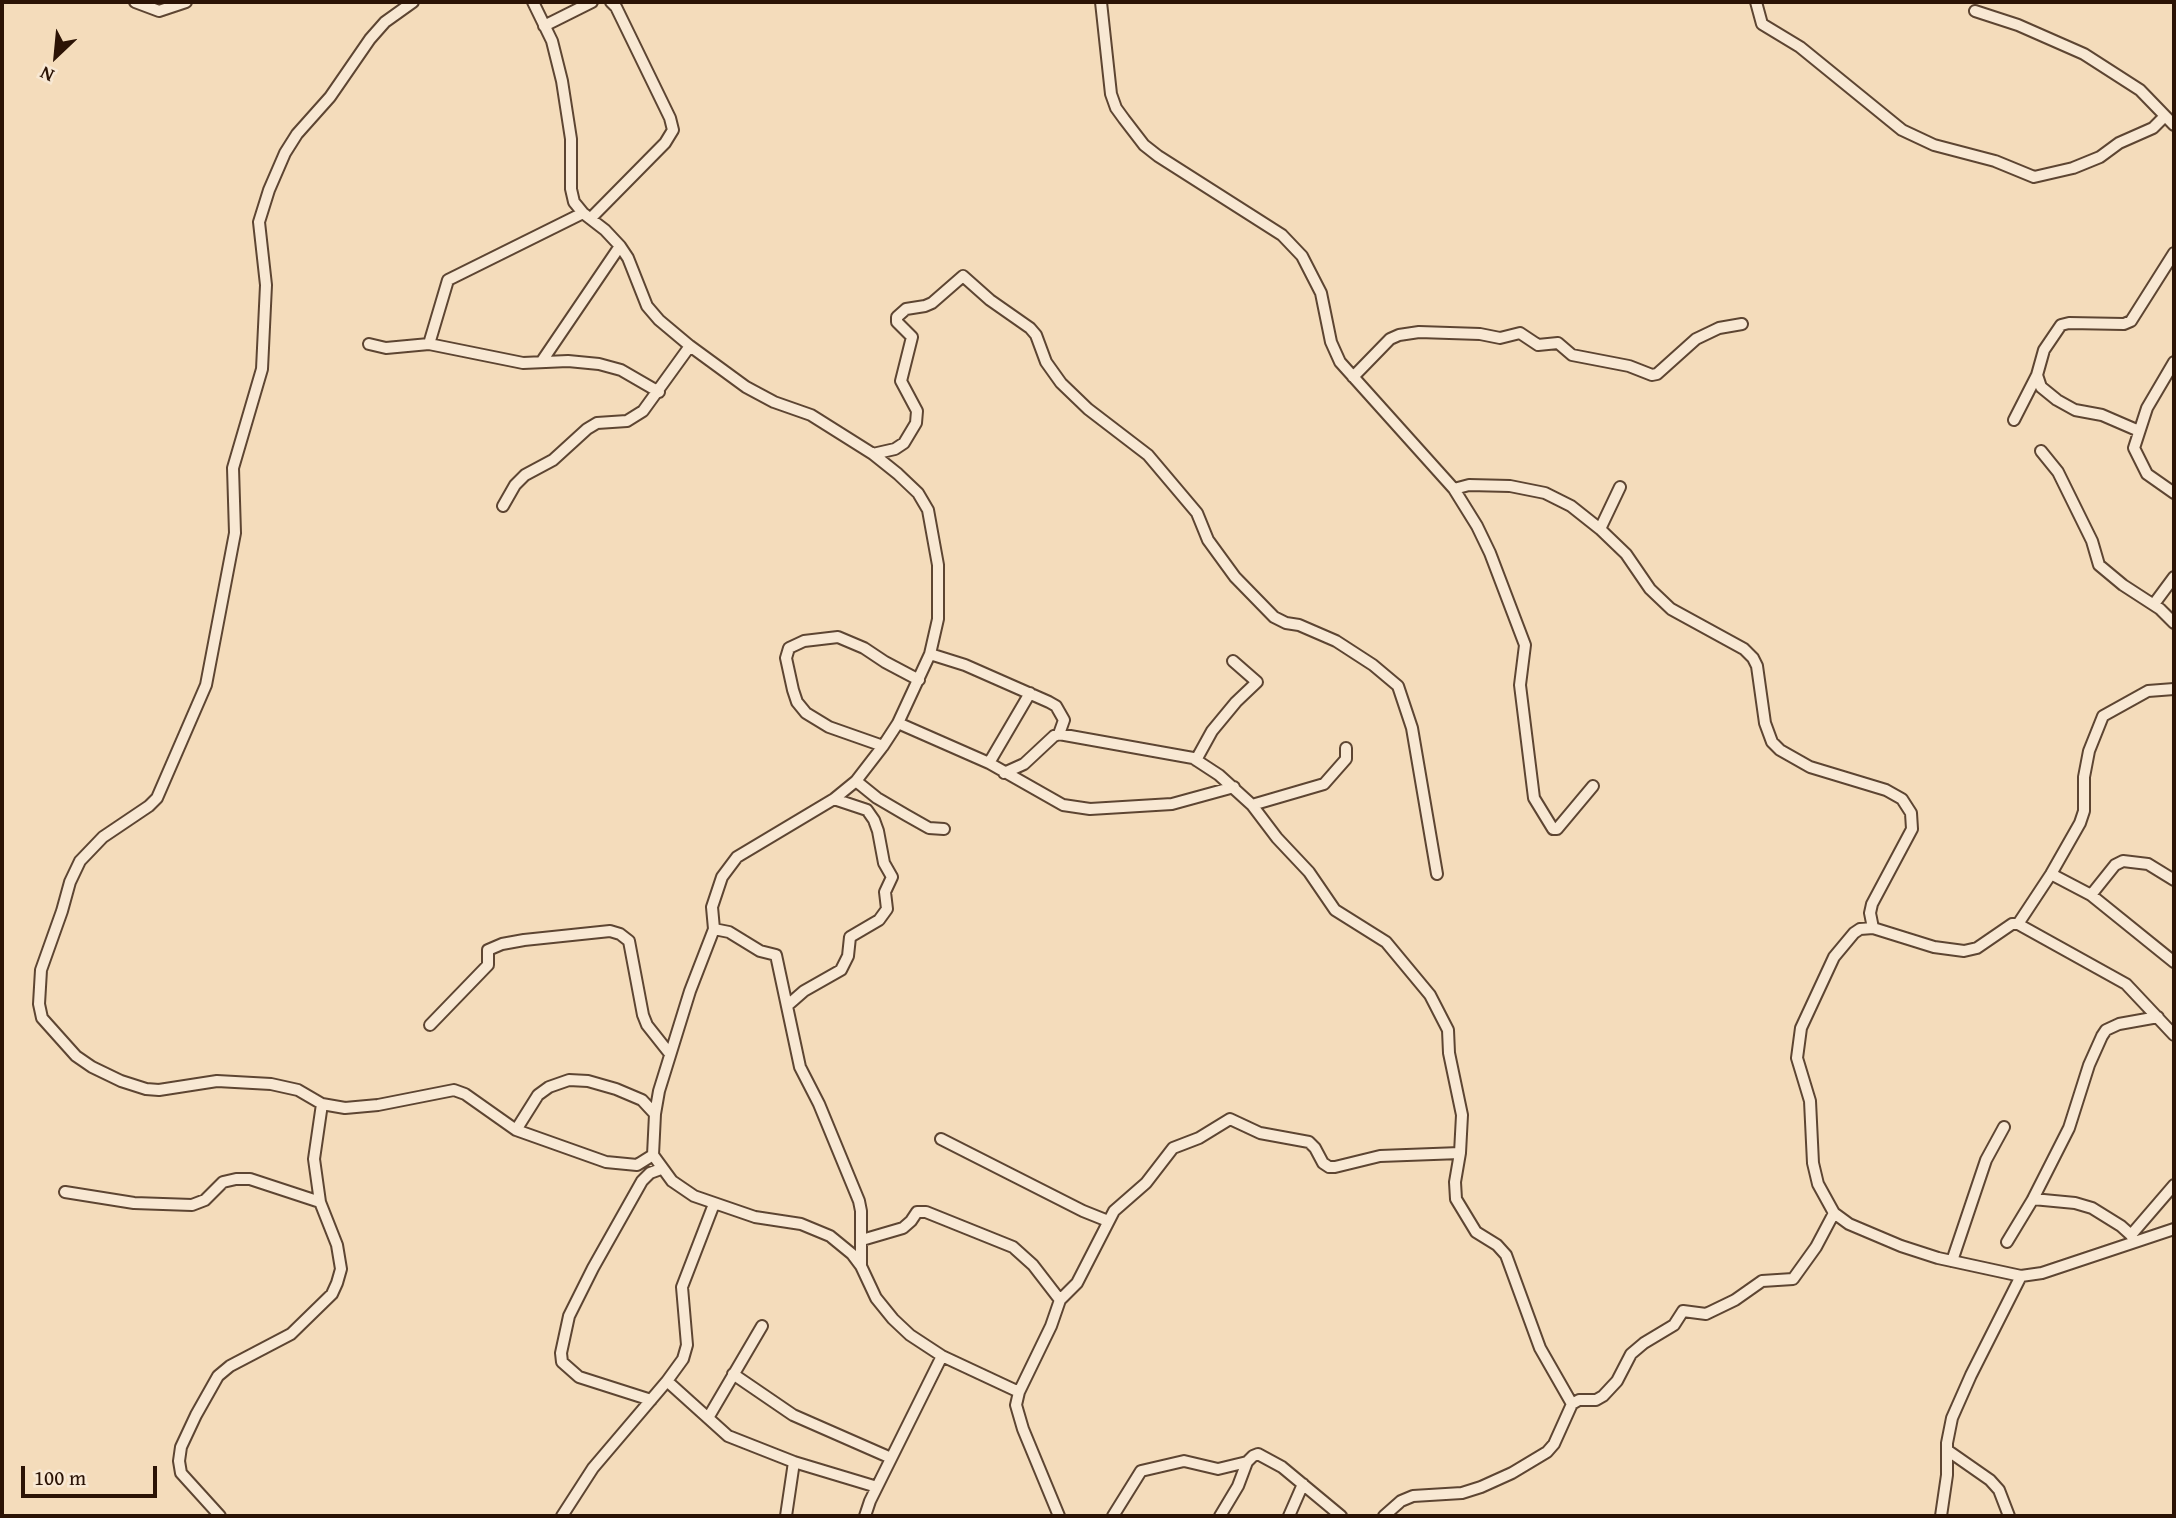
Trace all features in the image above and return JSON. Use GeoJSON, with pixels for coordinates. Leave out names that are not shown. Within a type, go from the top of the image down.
{"type":"FeatureCollection","features":[{"type":"Feature","properties":{"kind":"street"},"geometry":{"type":"LineString","coordinates":[[135,2],[159,11],[186,2]]}},
{"type":"Feature","properties":{"kind":"street"},"geometry":{"type":"LineString","coordinates":[[413,2],[384,22],[370,39],[330,97],[297,134],[268,190],[259,222],[266,294],[262,369],[233,468],[235,533],[206,685],[157,798],[103,837],[80,861],[66,894],[40,978],[39,1004],[42,1018],[76,1056],[121,1081],[146,1089],[159,1090],[217,1082],[271,1083],[298,1090],[322,1104],[335,1107],[358,1107],[454,1090],[465,1094],[516,1130],[606,1162],[638,1165],[653,1155]]}},
{"type":"Feature","properties":{"kind":"street"},"geometry":{"type":"LineString","coordinates":[[533,2],[552,41],[566,102],[574,202],[620,246],[628,258],[647,306],[659,320],[746,387],[774,402],[811,415],[873,454],[918,493],[930,519],[937,565],[938,619],[930,654],[898,723],[883,746],[856,781],[834,799],[748,850],[730,864],[713,898],[714,929],[670,1054],[654,1114],[653,1155],[661,1168],[683,1190],[714,1204],[755,1217],[801,1224],[842,1244],[861,1266],[876,1298],[892,1319],[910,1335],[942,1356],[1019,1392]]}},
{"type":"Feature","properties":{"kind":"street"},"geometry":{"type":"LineString","coordinates":[[544,26],[592,2]]}},
{"type":"Feature","properties":{"kind":"street"},"geometry":{"type":"LineString","coordinates":[[429,344],[448,280],[587,216],[656,153],[673,130],[670,118],[611,2]]}},
{"type":"Feature","properties":{"kind":"street"},"geometry":{"type":"LineString","coordinates":[[1101,2],[1109,80],[1116,108],[1144,145],[1282,235],[1302,256],[1321,293],[1331,342],[1340,362],[1454,489],[1477,526],[1525,645],[1520,685],[1535,802],[1553,828],[1556,829],[1594,786]]}},
{"type":"Feature","properties":{"kind":"street"},"geometry":{"type":"LineString","coordinates":[[1756,2],[1764,25],[1784,35],[1808,53],[1902,130],[1934,145],[1995,161],[2034,177],[2094,160],[2119,143],[2152,128],[2165,116]]}},
{"type":"Feature","properties":{"kind":"street"},"geometry":{"type":"LineString","coordinates":[[1975,11],[2018,25],[2084,54],[2140,90],[2174,125]]}},
{"type":"Feature","properties":{"kind":"street"},"geometry":{"type":"LineString","coordinates":[[542,360],[620,246]]}},
{"type":"Feature","properties":{"kind":"street"},"geometry":{"type":"LineString","coordinates":[[2014,420],[2037,375],[2048,343],[2063,324],[2124,324],[2131,321],[2174,253]]}},
{"type":"Feature","properties":{"kind":"street"},"geometry":{"type":"LineString","coordinates":[[873,454],[895,449],[904,443],[916,422],[916,411],[901,381],[912,337],[899,324],[897,317],[906,309],[932,303],[963,276],[990,300],[1030,328],[1036,335],[1046,362],[1061,383],[1088,409],[1144,450],[1197,513],[1208,540],[1235,577],[1274,617],[1336,641],[1373,665],[1398,686],[1412,729],[1437,874]]}},
{"type":"Feature","properties":{"kind":"street"},"geometry":{"type":"LineString","coordinates":[[1353,377],[1390,339],[1419,332],[1480,334],[1500,338],[1520,333],[1538,345],[1555,342],[1572,355],[1629,366],[1653,375],[1696,339],[1720,328],[1742,324]]}},
{"type":"Feature","properties":{"kind":"street"},"geometry":{"type":"LineString","coordinates":[[369,344],[386,348],[429,344],[523,363],[542,360],[568,361],[610,367],[659,392]]}},
{"type":"Feature","properties":{"kind":"street"},"geometry":{"type":"LineString","coordinates":[[502,506],[525,475],[553,460],[587,429],[597,424],[627,421],[643,411],[691,346]]}},
{"type":"Feature","properties":{"kind":"street"},"geometry":{"type":"LineString","coordinates":[[2174,362],[2155,392],[2134,448],[2142,467],[2155,481],[2174,493]]}},
{"type":"Feature","properties":{"kind":"street"},"geometry":{"type":"LineString","coordinates":[[2037,375],[2041,387],[2056,400],[2075,410],[2102,415],[2139,431]]}},
{"type":"Feature","properties":{"kind":"street"},"geometry":{"type":"LineString","coordinates":[[2041,451],[2058,472],[2088,534],[2099,565],[2123,585],[2154,604],[2174,623]]}},
{"type":"Feature","properties":{"kind":"street"},"geometry":{"type":"LineString","coordinates":[[1454,489],[1483,485],[1510,486],[1535,491],[1571,506],[1600,529],[1633,562],[1650,589],[1671,610],[1744,649],[1753,658],[1757,666],[1765,723],[1774,745],[1810,767],[1886,790],[1902,799],[1912,818],[1912,830],[1872,904],[1872,928]]}},
{"type":"Feature","properties":{"kind":"street"},"geometry":{"type":"LineString","coordinates":[[1600,529],[1620,487]]}},
{"type":"Feature","properties":{"kind":"street"},"geometry":{"type":"LineString","coordinates":[[2154,604],[2174,577]]}},
{"type":"Feature","properties":{"kind":"street"},"geometry":{"type":"LineString","coordinates":[[883,746],[829,727],[806,713],[793,690],[786,658],[789,648],[803,641],[838,637],[864,648],[919,680]]}},
{"type":"Feature","properties":{"kind":"street"},"geometry":{"type":"LineString","coordinates":[[930,654],[965,665],[1056,706],[1063,720],[1059,734]]}},
{"type":"Feature","properties":{"kind":"street"},"geometry":{"type":"LineString","coordinates":[[1196,760],[1212,731],[1257,682],[1233,661]]}},
{"type":"Feature","properties":{"kind":"street"},"geometry":{"type":"LineString","coordinates":[[2018,924],[2080,823],[2084,811],[2087,758],[2097,727],[2104,716],[2148,691],[2174,690]]}},
{"type":"Feature","properties":{"kind":"street"},"geometry":{"type":"LineString","coordinates":[[989,763],[1030,693]]}},
{"type":"Feature","properties":{"kind":"street"},"geometry":{"type":"LineString","coordinates":[[898,723],[989,763],[1055,803],[1090,809],[1172,804],[1234,787]]}},
{"type":"Feature","properties":{"kind":"street"},"geometry":{"type":"LineString","coordinates":[[1004,774],[1024,764],[1059,734],[1196,760],[1234,787],[1252,805],[1277,838],[1309,872],[1335,909],[1386,942],[1436,1005],[1448,1030],[1449,1053],[1460,1095],[1463,1126],[1455,1182],[1456,1199],[1476,1232],[1497,1245],[1506,1255],[1540,1348],[1572,1404]]}},
{"type":"Feature","properties":{"kind":"street"},"geometry":{"type":"LineString","coordinates":[[1252,805],[1324,784],[1346,759],[1346,748]]}},
{"type":"Feature","properties":{"kind":"street"},"geometry":{"type":"LineString","coordinates":[[856,781],[877,798],[929,828],[944,829]]}},
{"type":"Feature","properties":{"kind":"street"},"geometry":{"type":"LineString","coordinates":[[788,1005],[804,991],[841,970],[848,956],[850,937],[879,920],[887,909],[885,892],[892,877],[884,863],[874,820],[867,810],[856,804],[834,799]]}},
{"type":"Feature","properties":{"kind":"street"},"geometry":{"type":"LineString","coordinates":[[2091,895],[2115,865],[2123,861],[2148,864],[2174,880]]}},
{"type":"Feature","properties":{"kind":"street"},"geometry":{"type":"LineString","coordinates":[[2051,874],[2091,895],[2174,962]]}},
{"type":"Feature","properties":{"kind":"street"},"geometry":{"type":"LineString","coordinates":[[2174,1035],[2134,991],[2117,978],[2018,924],[2012,924],[1977,948],[1964,951],[1934,947],[1872,928],[1860,929],[1854,933],[1834,957],[1801,1028],[1797,1061],[1811,1107],[1815,1175],[1834,1213],[1849,1224],[1901,1246],[1952,1261],[2021,1276],[2042,1273],[2133,1238],[2174,1229]]}},
{"type":"Feature","properties":{"kind":"street"},"geometry":{"type":"LineString","coordinates":[[714,929],[729,932],[760,951],[776,955],[800,1067],[819,1104],[859,1201],[861,1266]]}},
{"type":"Feature","properties":{"kind":"street"},"geometry":{"type":"LineString","coordinates":[[430,1025],[488,965],[488,950],[524,940],[610,931],[629,941],[645,1020],[670,1054]]}},
{"type":"Feature","properties":{"kind":"street"},"geometry":{"type":"LineString","coordinates":[[2007,1242],[2033,1199],[2069,1128],[2089,1065],[2106,1030],[2119,1024],[2158,1017]]}},
{"type":"Feature","properties":{"kind":"street"},"geometry":{"type":"LineString","coordinates":[[516,1130],[538,1095],[549,1087],[569,1080],[588,1081],[626,1093],[646,1104],[654,1114]]}},
{"type":"Feature","properties":{"kind":"street"},"geometry":{"type":"LineString","coordinates":[[220,1516],[181,1473],[181,1447],[218,1376],[230,1366],[291,1334],[332,1294],[341,1269],[337,1245],[320,1202],[314,1159],[322,1104]]}},
{"type":"Feature","properties":{"kind":"street"},"geometry":{"type":"LineString","coordinates":[[1059,1516],[1018,1413],[1019,1392],[1051,1326],[1060,1300],[1077,1283],[1108,1221],[1119,1205],[1146,1183],[1173,1148],[1199,1138],[1227,1119],[1232,1119],[1261,1133],[1311,1143],[1323,1163],[1333,1167],[1380,1156],[1460,1153]]}},
{"type":"Feature","properties":{"kind":"street"},"geometry":{"type":"LineString","coordinates":[[1952,1261],[1986,1160],[2004,1127]]}},
{"type":"Feature","properties":{"kind":"street"},"geometry":{"type":"LineString","coordinates":[[941,1139],[1108,1221]]}},
{"type":"Feature","properties":{"kind":"street"},"geometry":{"type":"LineString","coordinates":[[651,1400],[579,1377],[562,1363],[561,1353],[569,1316],[593,1268],[637,1188],[646,1176],[661,1168]]}},
{"type":"Feature","properties":{"kind":"street"},"geometry":{"type":"LineString","coordinates":[[65,1192],[134,1203],[192,1205],[205,1200],[223,1182],[250,1179],[320,1202]]}},
{"type":"Feature","properties":{"kind":"street"},"geometry":{"type":"LineString","coordinates":[[2133,1238],[2174,1185]]}},
{"type":"Feature","properties":{"kind":"street"},"geometry":{"type":"LineString","coordinates":[[2033,1199],[2083,1205],[2110,1219],[2133,1238]]}},
{"type":"Feature","properties":{"kind":"street"},"geometry":{"type":"LineString","coordinates":[[562,1516],[593,1468],[683,1359],[687,1345],[682,1287],[714,1204]]}},
{"type":"Feature","properties":{"kind":"street"},"geometry":{"type":"LineString","coordinates":[[862,1240],[903,1228],[917,1212],[926,1212],[1013,1247],[1033,1265],[1060,1300]]}},
{"type":"Feature","properties":{"kind":"street"},"geometry":{"type":"LineString","coordinates":[[1384,1516],[1406,1498],[1470,1491],[1528,1463],[1552,1447],[1572,1404],[1579,1400],[1596,1400],[1603,1396],[1617,1381],[1631,1354],[1674,1325],[1683,1311],[1706,1314],[1735,1300],[1762,1281],[1793,1279],[1816,1247],[1834,1213]]}},
{"type":"Feature","properties":{"kind":"street"},"geometry":{"type":"LineString","coordinates":[[1941,1516],[1952,1418],[2021,1276]]}},
{"type":"Feature","properties":{"kind":"street"},"geometry":{"type":"LineString","coordinates":[[708,1418],[762,1326]]}},
{"type":"Feature","properties":{"kind":"street"},"geometry":{"type":"LineString","coordinates":[[865,1516],[942,1356]]}},
{"type":"Feature","properties":{"kind":"street"},"geometry":{"type":"LineString","coordinates":[[733,1374],[793,1415],[891,1458]]}},
{"type":"Feature","properties":{"kind":"street"},"geometry":{"type":"LineString","coordinates":[[667,1381],[727,1436],[794,1462],[877,1487]]}},
{"type":"Feature","properties":{"kind":"street"},"geometry":{"type":"LineString","coordinates":[[1947,1450],[1990,1480],[2003,1497],[2009,1516]]}},
{"type":"Feature","properties":{"kind":"street"},"geometry":{"type":"LineString","coordinates":[[1220,1516],[1238,1486],[1247,1462],[1253,1456],[1262,1455],[1282,1467],[1341,1516]]}},
{"type":"Feature","properties":{"kind":"street"},"geometry":{"type":"LineString","coordinates":[[1113,1516],[1140,1471],[1184,1461],[1218,1469],[1247,1462]]}},
{"type":"Feature","properties":{"kind":"street"},"geometry":{"type":"LineString","coordinates":[[786,1516],[794,1462]]}},
{"type":"Feature","properties":{"kind":"street"},"geometry":{"type":"LineString","coordinates":[[1289,1516],[1303,1485]]}}]}
